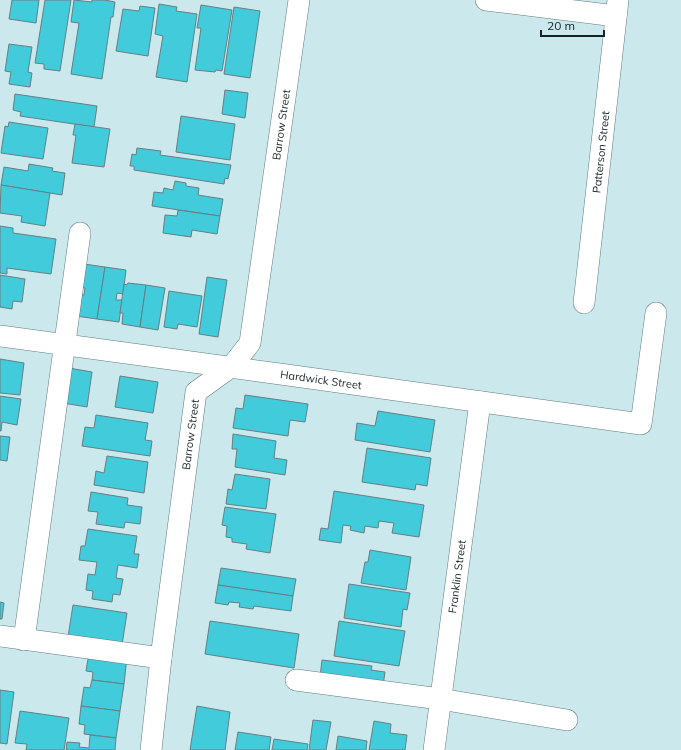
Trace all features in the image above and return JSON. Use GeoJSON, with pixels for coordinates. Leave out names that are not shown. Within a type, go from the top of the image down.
{"type":"FeatureCollection","features":[{"type":"Feature","properties":{"kind":"street","name":"Barrow Street"},"geometry":{"type":"LineString","coordinates":[[151,750],[161,658],[196,392],[232,366],[250,343],[298,0]]}},
{"type":"Feature","properties":{"kind":"street"},"geometry":{"type":"LineString","coordinates":[[486,0],[617,8]]}},
{"type":"Feature","properties":{"kind":"street","name":"Patterson Street"},"geometry":{"type":"LineString","coordinates":[[584,303],[617,8]]}},
{"type":"Feature","properties":{"kind":"street"},"geometry":{"type":"LineString","coordinates":[[24,640],[80,233]]}},
{"type":"Feature","properties":{"kind":"street","name":"Hardwick Street"},"geometry":{"type":"LineString","coordinates":[[0,336],[232,366],[641,424],[656,313]]}},
{"type":"Feature","properties":{"kind":"street","name":"Franklin Street"},"geometry":{"type":"LineString","coordinates":[[434,750],[480,402]]}},
{"type":"Feature","properties":{"kind":"street"},"geometry":{"type":"LineString","coordinates":[[0,636],[161,658]]}},
{"type":"Feature","properties":{"kind":"street"},"geometry":{"type":"LineString","coordinates":[[296,680],[440,699],[567,720]]}},
{"type":"Feature","properties":{"kind":"building"},"geometry":{"type":"Polygon","coordinates":[[[12,0],[39,0],[36,23],[9,19],[12,0]]]}},
{"type":"Feature","properties":{"kind":"building"},"geometry":{"type":"Polygon","coordinates":[[[45,0],[71,0],[60,71],[44,69],[44,64],[35,63],[45,0]]]}},
{"type":"Feature","properties":{"kind":"building"},"geometry":{"type":"Polygon","coordinates":[[[74,0],[92,2],[92,0],[105,0],[115,2],[113,17],[111,17],[102,79],[71,74],[79,23],[71,22],[74,0]]]}},
{"type":"Feature","properties":{"kind":"building"},"geometry":{"type":"Polygon","coordinates":[[[159,4],[177,7],[176,11],[197,14],[187,82],[156,77],[163,36],[155,34],[159,4]]]}},
{"type":"Feature","properties":{"kind":"building"},"geometry":{"type":"Polygon","coordinates":[[[201,5],[232,10],[222,71],[216,70],[215,72],[195,70],[201,28],[197,28],[201,5]]]}},
{"type":"Feature","properties":{"kind":"building"},"geometry":{"type":"Polygon","coordinates":[[[140,6],[155,8],[148,56],[116,51],[123,9],[139,11],[140,6]]]}},
{"type":"Feature","properties":{"kind":"building"},"geometry":{"type":"Polygon","coordinates":[[[234,7],[260,11],[250,78],[224,74],[234,7]]]}},
{"type":"Feature","properties":{"kind":"building"},"geometry":{"type":"Polygon","coordinates":[[[9,44],[32,47],[28,72],[32,73],[30,87],[9,84],[11,72],[5,71],[9,44]]]}},
{"type":"Feature","properties":{"kind":"building"},"geometry":{"type":"Polygon","coordinates":[[[225,90],[248,93],[245,118],[222,114],[225,90]]]}},
{"type":"Feature","properties":{"kind":"building"},"geometry":{"type":"Polygon","coordinates":[[[15,94],[97,106],[94,127],[20,116],[21,112],[13,110],[15,94]]]}},
{"type":"Feature","properties":{"kind":"building"},"geometry":{"type":"Polygon","coordinates":[[[181,116],[235,124],[230,160],[176,152],[181,116]]]}},
{"type":"Feature","properties":{"kind":"building"},"geometry":{"type":"Polygon","coordinates":[[[9,122],[48,128],[43,159],[1,153],[5,126],[8,127],[9,122]]]}},
{"type":"Feature","properties":{"kind":"building"},"geometry":{"type":"Polygon","coordinates":[[[75,124],[110,129],[104,167],[72,163],[76,135],[73,135],[75,124]]]}},
{"type":"Feature","properties":{"kind":"building"},"geometry":{"type":"Polygon","coordinates":[[[137,148],[161,151],[160,155],[231,165],[228,179],[225,178],[224,184],[134,170],[134,166],[130,166],[132,154],[136,155],[137,148]]]}},
{"type":"Feature","properties":{"kind":"building"},"geometry":{"type":"Polygon","coordinates":[[[29,164],[53,168],[52,171],[65,173],[62,195],[1,185],[4,167],[28,171],[29,164]]]}},
{"type":"Feature","properties":{"kind":"building"},"geometry":{"type":"Polygon","coordinates":[[[175,181],[186,183],[186,186],[199,188],[198,195],[223,199],[220,216],[152,206],[154,192],[163,193],[164,188],[173,190],[175,181]]]}},
{"type":"Feature","properties":{"kind":"building"},"geometry":{"type":"Polygon","coordinates":[[[1,185],[50,193],[45,226],[21,222],[22,216],[0,213],[1,185]]]}},
{"type":"Feature","properties":{"kind":"building"},"geometry":{"type":"Polygon","coordinates":[[[178,210],[220,216],[217,234],[192,230],[191,237],[163,233],[165,215],[177,216],[178,210]]]}},
{"type":"Feature","properties":{"kind":"building"},"geometry":{"type":"Polygon","coordinates":[[[0,226],[13,228],[13,233],[56,239],[51,274],[7,268],[7,274],[0,273],[0,226]]]}},
{"type":"Feature","properties":{"kind":"building"},"geometry":{"type":"Polygon","coordinates":[[[84,264],[105,267],[97,319],[76,316],[79,294],[84,295],[85,288],[80,287],[84,264]]]}},
{"type":"Feature","properties":{"kind":"building"},"geometry":{"type":"Polygon","coordinates":[[[105,267],[126,270],[123,294],[117,293],[116,300],[122,300],[119,322],[97,319],[105,267]]]}},
{"type":"Feature","properties":{"kind":"building"},"geometry":{"type":"Polygon","coordinates":[[[0,275],[25,279],[22,302],[13,301],[12,309],[0,307],[0,275]]]}},
{"type":"Feature","properties":{"kind":"building"},"geometry":{"type":"Polygon","coordinates":[[[207,277],[227,280],[218,337],[199,334],[207,277]]]}},
{"type":"Feature","properties":{"kind":"building"},"geometry":{"type":"Polygon","coordinates":[[[128,283],[146,285],[140,327],[122,324],[123,313],[120,313],[124,284],[127,285],[128,283]]]}},
{"type":"Feature","properties":{"kind":"building"},"geometry":{"type":"Polygon","coordinates":[[[146,285],[165,288],[158,330],[140,327],[146,285]]]}},
{"type":"Feature","properties":{"kind":"building"},"geometry":{"type":"Polygon","coordinates":[[[169,291],[202,296],[197,327],[178,324],[177,329],[164,327],[169,291]]]}},
{"type":"Feature","properties":{"kind":"building"},"geometry":{"type":"Polygon","coordinates":[[[0,359],[24,363],[20,395],[0,393],[0,359]]]}},
{"type":"Feature","properties":{"kind":"building"},"geometry":{"type":"Polygon","coordinates":[[[69,368],[92,372],[87,407],[63,403],[69,368]]]}},
{"type":"Feature","properties":{"kind":"building"},"geometry":{"type":"Polygon","coordinates":[[[120,376],[158,382],[153,413],[115,407],[120,376]]]}},
{"type":"Feature","properties":{"kind":"building"},"geometry":{"type":"Polygon","coordinates":[[[245,395],[308,404],[305,422],[290,420],[288,436],[233,428],[236,408],[243,409],[245,395]]]}},
{"type":"Feature","properties":{"kind":"building"},"geometry":{"type":"Polygon","coordinates":[[[0,396],[21,399],[17,425],[2,422],[1,431],[0,431],[0,396]]]}},
{"type":"Feature","properties":{"kind":"building"},"geometry":{"type":"Polygon","coordinates":[[[378,411],[435,420],[430,452],[355,440],[357,423],[375,426],[378,411]]]}},
{"type":"Feature","properties":{"kind":"building"},"geometry":{"type":"Polygon","coordinates":[[[96,415],[148,423],[145,440],[152,441],[150,456],[82,446],[85,427],[94,428],[96,415]]]}},
{"type":"Feature","properties":{"kind":"building"},"geometry":{"type":"Polygon","coordinates":[[[233,434],[276,441],[274,458],[287,460],[285,475],[235,467],[237,449],[232,449],[233,434]]]}},
{"type":"Feature","properties":{"kind":"building"},"geometry":{"type":"Polygon","coordinates":[[[0,436],[10,437],[7,461],[0,460],[0,436]]]}},
{"type":"Feature","properties":{"kind":"building"},"geometry":{"type":"Polygon","coordinates":[[[367,448],[431,458],[427,486],[416,484],[415,490],[362,482],[367,448]]]}},
{"type":"Feature","properties":{"kind":"building"},"geometry":{"type":"Polygon","coordinates":[[[107,456],[148,462],[144,493],[94,485],[96,471],[104,473],[107,456]]]}},
{"type":"Feature","properties":{"kind":"building"},"geometry":{"type":"Polygon","coordinates":[[[235,474],[270,479],[266,509],[226,504],[228,489],[232,490],[235,474]]]}},
{"type":"Feature","properties":{"kind":"building"},"geometry":{"type":"Polygon","coordinates":[[[334,491],[424,505],[419,537],[392,533],[394,523],[379,521],[378,528],[365,526],[364,533],[350,530],[351,526],[343,525],[341,543],[319,540],[321,528],[328,529],[334,491]]]}},
{"type":"Feature","properties":{"kind":"building"},"geometry":{"type":"Polygon","coordinates":[[[91,492],[128,498],[127,505],[142,507],[140,524],[125,522],[124,528],[96,524],[98,512],[88,511],[91,492]]]}},
{"type":"Feature","properties":{"kind":"building"},"geometry":{"type":"Polygon","coordinates":[[[225,507],[276,514],[270,553],[246,549],[247,544],[232,542],[232,538],[226,537],[227,526],[222,525],[225,507]]]}},
{"type":"Feature","properties":{"kind":"building"},"geometry":{"type":"Polygon","coordinates":[[[88,529],[137,536],[134,554],[139,554],[137,568],[118,565],[116,578],[123,579],[120,595],[113,594],[112,602],[92,599],[93,591],[86,590],[88,574],[95,575],[97,562],[79,560],[81,546],[85,546],[88,529]]]}},
{"type":"Feature","properties":{"kind":"building"},"geometry":{"type":"Polygon","coordinates":[[[370,550],[411,557],[406,590],[361,583],[365,562],[368,562],[370,550]]]}},
{"type":"Feature","properties":{"kind":"building"},"geometry":{"type":"Polygon","coordinates":[[[221,568],[296,579],[293,596],[218,585],[221,568]]]}},
{"type":"Feature","properties":{"kind":"building"},"geometry":{"type":"Polygon","coordinates":[[[349,584],[410,593],[407,610],[403,609],[401,627],[344,618],[349,584]]]}},
{"type":"Feature","properties":{"kind":"building"},"geometry":{"type":"Polygon","coordinates":[[[218,585],[293,596],[291,611],[254,606],[253,609],[239,607],[240,603],[229,602],[228,605],[215,603],[218,585]]]}},
{"type":"Feature","properties":{"kind":"building"},"geometry":{"type":"Polygon","coordinates":[[[0,602],[4,603],[2,619],[0,619],[0,602]]]}},
{"type":"Feature","properties":{"kind":"building"},"geometry":{"type":"Polygon","coordinates":[[[73,605],[127,613],[122,645],[68,637],[73,605]]]}},
{"type":"Feature","properties":{"kind":"building"},"geometry":{"type":"Polygon","coordinates":[[[210,621],[299,634],[294,668],[205,654],[210,621]]]}},
{"type":"Feature","properties":{"kind":"building"},"geometry":{"type":"Polygon","coordinates":[[[339,621],[405,631],[399,666],[334,656],[339,621]]]}},
{"type":"Feature","properties":{"kind":"building"},"geometry":{"type":"Polygon","coordinates":[[[89,653],[127,657],[124,684],[92,680],[93,672],[86,671],[89,653]]]}},
{"type":"Feature","properties":{"kind":"building"},"geometry":{"type":"Polygon","coordinates":[[[322,660],[372,666],[371,670],[385,672],[383,686],[320,677],[322,660]]]}},
{"type":"Feature","properties":{"kind":"building"},"geometry":{"type":"Polygon","coordinates":[[[92,680],[124,684],[120,711],[81,706],[84,687],[90,688],[92,680]]]}},
{"type":"Feature","properties":{"kind":"building"},"geometry":{"type":"Polygon","coordinates":[[[0,690],[14,692],[7,744],[0,743],[0,690]]]}},
{"type":"Feature","properties":{"kind":"building"},"geometry":{"type":"Polygon","coordinates":[[[81,706],[120,711],[116,738],[84,734],[85,725],[79,724],[81,706]]]}},
{"type":"Feature","properties":{"kind":"building"},"geometry":{"type":"Polygon","coordinates":[[[197,706],[230,712],[225,750],[190,750],[197,706]]]}},
{"type":"Feature","properties":{"kind":"building"},"geometry":{"type":"Polygon","coordinates":[[[20,711],[69,718],[64,750],[26,750],[27,744],[15,743],[20,711]]]}},
{"type":"Feature","properties":{"kind":"building"},"geometry":{"type":"Polygon","coordinates":[[[313,720],[331,722],[326,750],[309,750],[313,720]]]}},
{"type":"Feature","properties":{"kind":"building"},"geometry":{"type":"Polygon","coordinates":[[[374,721],[391,724],[390,733],[407,735],[405,750],[369,750],[374,721]]]}},
{"type":"Feature","properties":{"kind":"building"},"geometry":{"type":"Polygon","coordinates":[[[238,732],[271,737],[269,750],[235,750],[238,732]]]}},
{"type":"Feature","properties":{"kind":"building"},"geometry":{"type":"Polygon","coordinates":[[[90,735],[116,738],[115,750],[66,750],[67,742],[80,743],[79,747],[89,748],[90,735]]]}},
{"type":"Feature","properties":{"kind":"building"},"geometry":{"type":"Polygon","coordinates":[[[338,736],[367,741],[366,750],[336,750],[338,736]]]}},
{"type":"Feature","properties":{"kind":"building"},"geometry":{"type":"Polygon","coordinates":[[[274,739],[308,744],[307,750],[272,750],[274,739]]]}}]}
